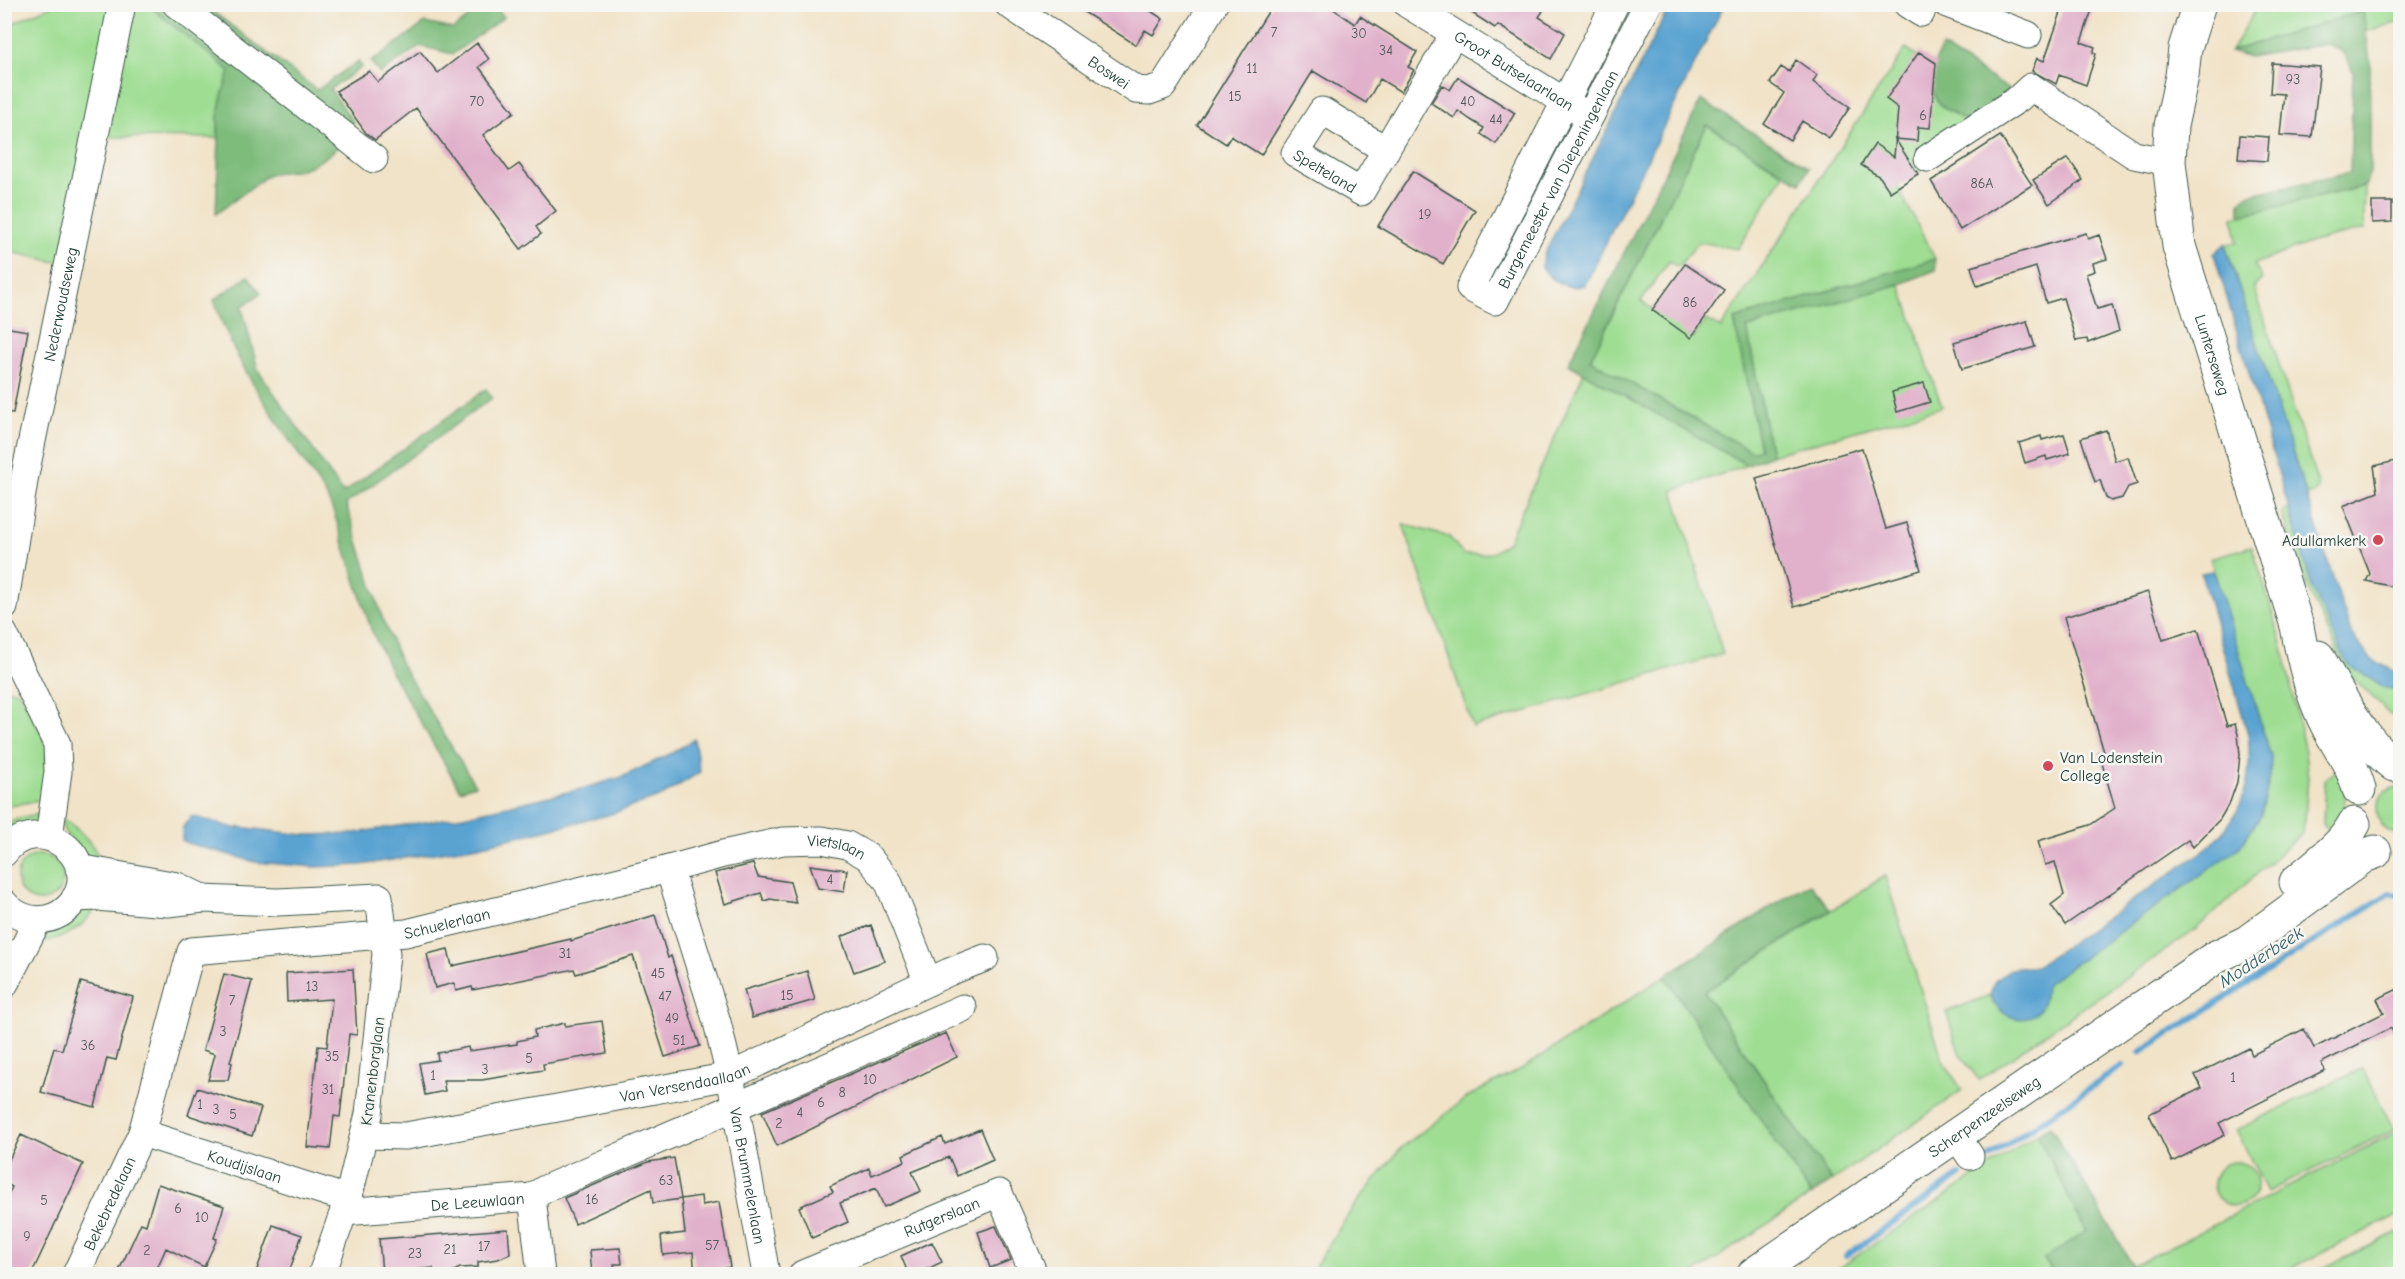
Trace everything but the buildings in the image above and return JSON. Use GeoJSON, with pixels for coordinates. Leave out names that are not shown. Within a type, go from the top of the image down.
{"type":"FeatureCollection","features":[{"type":"Feature","properties":{"kind":"main road","name":"Lunterseweg"},"geometry":{"type":"LineString","coordinates":[[2199,4],[2185,48],[2172,126],[2169,162],[2180,246],[2297,626],[2313,691],[2328,727],[2345,754],[2359,789]]}},
{"type":"Feature","properties":{"kind":"main road","name":"Lunterseweg"},"geometry":{"type":"LineString","coordinates":[[2182,76],[2197,54],[2221,4]]}},
{"type":"Feature","properties":{"kind":"main road","name":"Lunterseweg"},"geometry":{"type":"LineString","coordinates":[[2297,626],[2369,739],[2385,758],[2397,765]]}},
{"type":"Feature","properties":{"kind":"main road"},"geometry":{"type":"LineString","coordinates":[[2368,845],[2353,812],[2359,789],[2374,773],[2397,765]]}},
{"type":"Feature","properties":{"kind":"main road","name":"Scherpenzeelseweg"},"geometry":{"type":"LineString","coordinates":[[1754,1275],[1963,1146],[2216,957],[2247,942],[2368,845]]}},
{"type":"Feature","properties":{"kind":"street","name":"Nederwoudseweg"},"geometry":{"type":"LineString","coordinates":[[4,607],[15,473],[122,4]]}},
{"type":"Feature","properties":{"kind":"street"},"geometry":{"type":"LineString","coordinates":[[176,4],[374,159]]}},
{"type":"Feature","properties":{"kind":"street","name":"Boswei"},"geometry":{"type":"LineString","coordinates":[[1008,4],[1136,90],[1149,91],[1163,86],[1214,4]]}},
{"type":"Feature","properties":{"kind":"street","name":"Groot Butselaarlaan"},"geometry":{"type":"LineString","coordinates":[[1407,4],[1589,117]]}},
{"type":"Feature","properties":{"kind":"street","name":"Burgemeester van Diepeningenlaan"},"geometry":{"type":"LineString","coordinates":[[1615,4],[1470,288],[1495,301],[1648,4]]}},
{"type":"Feature","properties":{"kind":"street"},"geometry":{"type":"LineString","coordinates":[[1947,4],[2028,35]]}},
{"type":"Feature","properties":{"kind":"street"},"geometry":{"type":"LineString","coordinates":[[1386,150],[1454,34]]}},
{"type":"Feature","properties":{"kind":"street"},"geometry":{"type":"LineString","coordinates":[[1928,158],[2018,99],[2031,87],[2134,155],[2169,162]]}},
{"type":"Feature","properties":{"kind":"street"},"geometry":{"type":"LineString","coordinates":[[4,634],[57,744],[58,772],[48,837]]}},
{"type":"Feature","properties":{"kind":"street"},"geometry":{"type":"LineString","coordinates":[[4,853],[22,839],[48,837],[57,840],[72,852],[80,868],[80,884],[75,898],[64,912],[38,920],[6,911]]}},
{"type":"Feature","properties":{"kind":"street","name":"Vietslaan"},"geometry":{"type":"LineString","coordinates":[[669,869],[783,841],[822,840],[847,845],[868,857],[888,881],[928,982]]}},
{"type":"Feature","properties":{"kind":"street"},"geometry":{"type":"LineString","coordinates":[[80,868],[177,886],[203,899]]}},
{"type":"Feature","properties":{"kind":"street"},"geometry":{"type":"LineString","coordinates":[[669,869],[717,1022],[730,1076]]}},
{"type":"Feature","properties":{"kind":"street","name":"Schuelerlaan"},"geometry":{"type":"LineString","coordinates":[[142,1133],[191,951],[406,933],[669,869]]}},
{"type":"Feature","properties":{"kind":"street"},"geometry":{"type":"LineString","coordinates":[[75,898],[96,897],[168,903],[203,899]]}},
{"type":"Feature","properties":{"kind":"street","name":"Kranenborglaan"},"geometry":{"type":"LineString","coordinates":[[203,899],[278,902],[379,897],[386,954],[369,1114],[346,1205],[322,1275]]}},
{"type":"Feature","properties":{"kind":"street"},"geometry":{"type":"LineString","coordinates":[[4,985],[38,920]]}},
{"type":"Feature","properties":{"kind":"street","name":"Van Versendaallaan"},"geometry":{"type":"LineString","coordinates":[[364,1135],[406,1136],[730,1076],[928,982],[985,958]]}},
{"type":"Feature","properties":{"kind":"street"},"geometry":{"type":"LineString","coordinates":[[532,1197],[545,1189],[963,1008]]}},
{"type":"Feature","properties":{"kind":"street","name":"Van Brummelenlaan"},"geometry":{"type":"LineString","coordinates":[[730,1076],[766,1275]]}},
{"type":"Feature","properties":{"kind":"street","name":"Koudijslaan"},"geometry":{"type":"LineString","coordinates":[[142,1133],[346,1205]]}},
{"type":"Feature","properties":{"kind":"street","name":"Bekebredelaan"},"geometry":{"type":"LineString","coordinates":[[76,1275],[142,1133]]}},
{"type":"Feature","properties":{"kind":"street","name":"Rutgerslaan"},"geometry":{"type":"LineString","coordinates":[[803,1275],[999,1193],[1034,1275]]}},
{"type":"Feature","properties":{"kind":"street","name":"De Leeuwlaan"},"geometry":{"type":"LineString","coordinates":[[346,1205],[532,1197],[541,1275]]}},
{"type":"Feature","properties":{"kind":"green space"},"geometry":{"type":"Polygon","coordinates":[[[53,5],[113,5],[62,263],[5,251],[4,27],[53,5]]]}},
{"type":"Feature","properties":{"kind":"green space"},"geometry":{"type":"Polygon","coordinates":[[[134,5],[148,5],[231,71],[220,104],[219,138],[102,137],[134,5]]]}},
{"type":"Feature","properties":{"kind":"green space"},"geometry":{"type":"Polygon","coordinates":[[[148,5],[164,5],[342,143],[327,156],[310,166],[268,175],[216,214],[219,113],[230,71],[148,5]]]}},
{"type":"Feature","properties":{"kind":"green space"},"geometry":{"type":"Polygon","coordinates":[[[188,5],[204,5],[317,90],[358,61],[362,67],[330,89],[354,123],[347,129],[188,5]]]}},
{"type":"Feature","properties":{"kind":"green space"},"geometry":{"type":"Polygon","coordinates":[[[485,5],[493,5],[504,17],[453,54],[420,46],[380,74],[371,62],[425,23],[453,29],[485,5]]]}},
{"type":"Feature","properties":{"kind":"green space"},"geometry":{"type":"Polygon","coordinates":[[[2258,5],[2400,5],[2400,22],[2366,31],[2363,12],[2231,51],[2258,5]]]}},
{"type":"Feature","properties":{"kind":"green space"},"geometry":{"type":"Polygon","coordinates":[[[2363,11],[2370,61],[2370,172],[2365,186],[2240,215],[2240,201],[2247,195],[2350,173],[2353,72],[2344,54],[2337,48],[2326,44],[2249,57],[2231,51],[2363,11]]]}},
{"type":"Feature","properties":{"kind":"green space"},"geometry":{"type":"Polygon","coordinates":[[[1942,47],[2027,101],[1984,130],[1949,111],[1935,98],[1932,83],[1933,68],[1942,47]]]}},
{"type":"Feature","properties":{"kind":"green space"},"geometry":{"type":"Polygon","coordinates":[[[1906,48],[1932,66],[1984,130],[1897,185],[1935,259],[1734,319],[1760,449],[1752,452],[1590,360],[1707,125],[1784,174],[1738,249],[1699,242],[1678,267],[1669,261],[1641,301],[1693,338],[1706,320],[1721,328],[1906,48]]]}},
{"type":"Feature","properties":{"kind":"green space"},"geometry":{"type":"Polygon","coordinates":[[[1701,100],[1809,168],[1800,183],[1707,125],[1590,360],[1752,452],[1760,449],[1734,319],[1935,259],[1936,270],[1900,284],[1747,328],[1771,455],[1747,465],[1568,364],[1701,100]]]}},
{"type":"Feature","properties":{"kind":"green space"},"geometry":{"type":"Polygon","coordinates":[[[2365,186],[2365,229],[2312,242],[2254,264],[2262,279],[2254,287],[2319,487],[2314,494],[2307,496],[2225,244],[2237,243],[2233,217],[2365,186]]]}},
{"type":"Feature","properties":{"kind":"green space"},"geometry":{"type":"Polygon","coordinates":[[[248,276],[261,293],[242,307],[258,370],[343,493],[486,389],[492,398],[346,504],[383,620],[401,664],[475,785],[460,790],[390,670],[371,629],[334,513],[326,495],[263,401],[235,352],[214,300],[248,276]]]}},
{"type":"Feature","properties":{"kind":"green space"},"geometry":{"type":"Polygon","coordinates":[[[1900,284],[1942,407],[1771,455],[1747,328],[1900,284]]]}},
{"type":"Feature","properties":{"kind":"green space"},"geometry":{"type":"Polygon","coordinates":[[[1584,372],[1747,465],[1673,491],[1723,654],[1473,727],[1403,524],[1449,537],[1464,555],[1492,553],[1508,542],[1584,372]]]}},
{"type":"Feature","properties":{"kind":"green space"},"geometry":{"type":"Polygon","coordinates":[[[2289,510],[2313,590],[2381,686],[2400,691],[2400,720],[2389,714],[2346,670],[2309,591],[2282,512],[2289,510]]]}},
{"type":"Feature","properties":{"kind":"green space"},"geometry":{"type":"Polygon","coordinates":[[[2252,546],[2282,643],[2305,753],[2308,777],[2305,820],[2301,834],[2195,930],[1979,1080],[1960,1055],[1946,1012],[1990,995],[1993,1004],[2041,1007],[2045,986],[2049,982],[2239,848],[2261,815],[2270,776],[2271,757],[2210,558],[2252,546]]]}},
{"type":"Feature","properties":{"kind":"green space"},"geometry":{"type":"Polygon","coordinates":[[[4,689],[19,691],[47,746],[44,799],[6,807],[4,807],[4,689]]]}},
{"type":"Feature","properties":{"kind":"green space"},"geometry":{"type":"Polygon","coordinates":[[[2342,766],[2345,802],[2334,838],[2323,824],[2325,779],[2342,766]]]}},
{"type":"Feature","properties":{"kind":"green space"},"geometry":{"type":"Polygon","coordinates":[[[2400,787],[2400,835],[2390,832],[2383,826],[2378,818],[2377,810],[2383,794],[2390,789],[2400,787]]]}},
{"type":"Feature","properties":{"kind":"green space"},"geometry":{"type":"Polygon","coordinates":[[[37,814],[39,817],[36,823],[5,842],[5,825],[19,818],[37,814]]]}},
{"type":"Feature","properties":{"kind":"green space"},"geometry":{"type":"Polygon","coordinates":[[[63,819],[89,841],[100,859],[97,867],[66,834],[61,824],[63,819]]]}},
{"type":"Feature","properties":{"kind":"green space"},"geometry":{"type":"Polygon","coordinates":[[[40,855],[49,856],[56,862],[62,869],[62,887],[56,894],[49,900],[40,901],[31,900],[24,894],[18,887],[17,878],[18,869],[24,862],[31,856],[40,855]]]}},
{"type":"Feature","properties":{"kind":"green space"},"geometry":{"type":"Polygon","coordinates":[[[1885,876],[1943,1061],[1962,1090],[1832,1181],[1704,992],[1885,876]]]}},
{"type":"Feature","properties":{"kind":"green space"},"geometry":{"type":"Polygon","coordinates":[[[1810,884],[1831,910],[1704,992],[1832,1181],[1811,1195],[1665,976],[1797,890],[1810,884]]]}},
{"type":"Feature","properties":{"kind":"green space"},"geometry":{"type":"Polygon","coordinates":[[[96,907],[84,922],[70,933],[62,937],[34,942],[33,938],[78,911],[96,907]]]}},
{"type":"Feature","properties":{"kind":"green space"},"geometry":{"type":"Polygon","coordinates":[[[1665,976],[1811,1195],[1693,1274],[1310,1274],[1354,1206],[1401,1148],[1469,1096],[1523,1068],[1665,976]]]}},
{"type":"Feature","properties":{"kind":"green space"},"geometry":{"type":"Polygon","coordinates":[[[2363,1068],[2394,1130],[2267,1192],[2236,1130],[2363,1068]]]}},
{"type":"Feature","properties":{"kind":"green space"},"geometry":{"type":"Polygon","coordinates":[[[2050,1126],[2133,1266],[2117,1274],[2054,1274],[2044,1259],[2086,1231],[2037,1134],[2050,1126]]]}},
{"type":"Feature","properties":{"kind":"green space"},"geometry":{"type":"Polygon","coordinates":[[[2400,1130],[2400,1214],[2279,1274],[2117,1274],[2400,1130]]]}},
{"type":"Feature","properties":{"kind":"green space"},"geometry":{"type":"Polygon","coordinates":[[[2037,1134],[2086,1232],[2044,1259],[2054,1274],[1830,1274],[2037,1134]]]}},
{"type":"Feature","properties":{"kind":"green space"},"geometry":{"type":"Polygon","coordinates":[[[2235,1162],[2244,1163],[2251,1168],[2256,1175],[2256,1193],[2251,1200],[2244,1205],[2235,1206],[2226,1205],[2219,1200],[2214,1193],[2213,1184],[2214,1175],[2219,1168],[2226,1163],[2235,1162]]]}},
{"type":"Feature","properties":{"kind":"green space"},"geometry":{"type":"Polygon","coordinates":[[[2400,1231],[2400,1274],[2311,1274],[2400,1231]]]}},
{"type":"Feature","properties":{"kind":"water"},"geometry":{"type":"Polygon","coordinates":[[[1670,5],[1724,5],[1585,285],[1561,284],[1550,277],[1542,267],[1544,255],[1670,5]]]}},
{"type":"Feature","properties":{"kind":"water"},"geometry":{"type":"Polygon","coordinates":[[[2225,244],[2352,636],[2371,659],[2400,674],[2400,691],[2381,686],[2347,664],[2313,590],[2214,254],[2225,244]]]}},
{"type":"Feature","properties":{"kind":"water"},"geometry":{"type":"Polygon","coordinates":[[[2211,571],[2215,574],[2271,757],[2270,776],[2261,815],[2239,848],[2049,982],[2045,988],[2042,1006],[2033,1015],[2019,1019],[2012,1017],[1999,1008],[1990,995],[1994,982],[2010,969],[2037,966],[2208,848],[2238,810],[2249,767],[2248,734],[2201,573],[2211,571]]]}},
{"type":"Feature","properties":{"kind":"water"},"geometry":{"type":"Polygon","coordinates":[[[694,739],[700,772],[662,796],[608,815],[479,846],[361,865],[314,867],[255,862],[182,840],[183,827],[192,816],[238,829],[239,827],[305,835],[347,834],[463,816],[577,790],[622,777],[672,753],[694,739]]]}},
{"type":"Feature","properties":{"kind":"waterway","name":"Modderbeek"},"geometry":{"type":"LineString","coordinates":[[2140,1052],[2390,893],[2400,896]]}},
{"type":"Feature","properties":{"kind":"waterway","name":"Modderbeek"},"geometry":{"type":"LineString","coordinates":[[1988,1158],[2122,1066]]}},
{"type":"Feature","properties":{"kind":"waterway","name":"Modderbeek"},"geometry":{"type":"LineString","coordinates":[[1846,1256],[1960,1175]]}},
{"type":"Feature","properties":{"kind":"place","name":"Adullamkerk"},"geometry":{"type":"Point","coordinates":[2378,540]}},
{"type":"Feature","properties":{"kind":"place","name":"Van Lodenstein College"},"geometry":{"type":"Point","coordinates":[2048,766]}}]}
